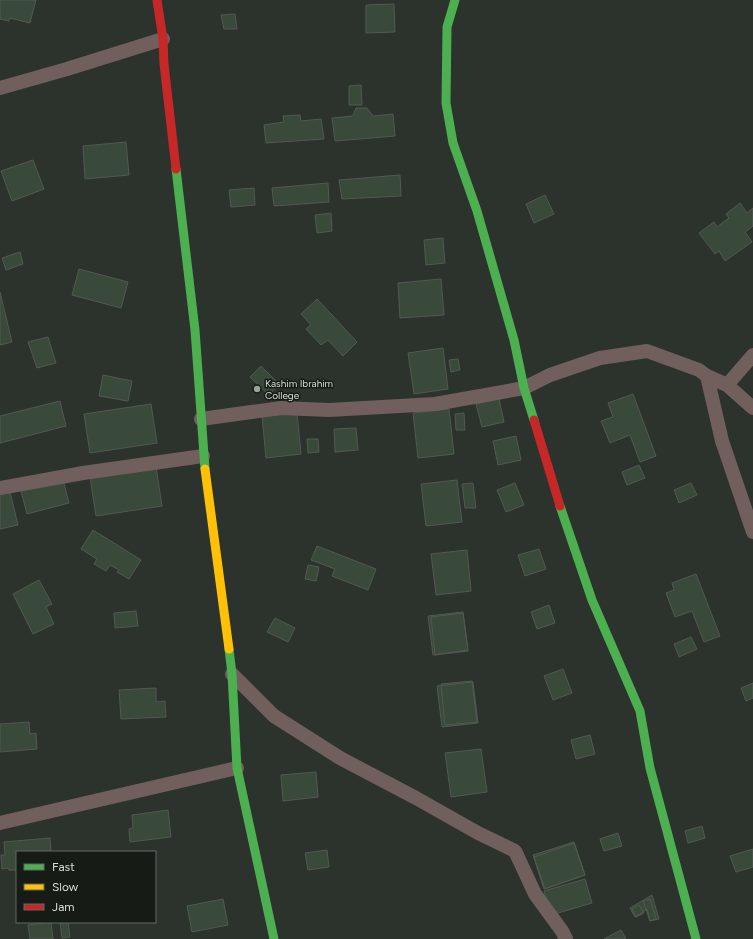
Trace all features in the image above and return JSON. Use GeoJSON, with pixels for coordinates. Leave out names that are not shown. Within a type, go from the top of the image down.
{"type":"FeatureCollection","features":[{"type":"Feature","properties":{"kind":"street"},"geometry":{"type":"LineString","coordinates":[[157,0],[195,330],[203,456],[232,674],[237,768],[274,939]]}},
{"type":"Feature","properties":{"kind":"street"},"geometry":{"type":"LineString","coordinates":[[455,0],[447,27],[446,103],[453,143],[477,211],[514,340],[524,388],[559,502],[592,600],[640,711],[650,768],[696,939]]}},
{"type":"Feature","properties":{"kind":"street"},"geometry":{"type":"LineString","coordinates":[[0,88],[67,69],[162,39]]}},
{"type":"Feature","properties":{"kind":"street"},"geometry":{"type":"LineString","coordinates":[[201,419],[281,408],[329,410],[434,404],[524,388],[550,375],[600,358],[647,351],[699,370],[707,376],[727,384],[753,408]]}},
{"type":"Feature","properties":{"kind":"street"},"geometry":{"type":"LineString","coordinates":[[727,384],[753,355]]}},
{"type":"Feature","properties":{"kind":"street"},"geometry":{"type":"LineString","coordinates":[[707,376],[722,442],[753,532]]}},
{"type":"Feature","properties":{"kind":"street"},"geometry":{"type":"LineString","coordinates":[[0,488],[83,473],[203,456]]}},
{"type":"Feature","properties":{"kind":"street"},"geometry":{"type":"LineString","coordinates":[[232,674],[274,716],[340,758],[478,833],[515,851],[536,894],[566,939]]}},
{"type":"Feature","properties":{"kind":"street"},"geometry":{"type":"LineString","coordinates":[[0,823],[237,768]]}},
{"type":"Feature","properties":{"kind":"building"},"geometry":{"type":"Polygon","coordinates":[[[0,0],[36,0],[30,23],[10,18],[9,21],[0,19],[0,0]]]}},
{"type":"Feature","properties":{"kind":"building"},"geometry":{"type":"Polygon","coordinates":[[[394,4],[395,32],[366,33],[366,5],[394,4]]]}},
{"type":"Feature","properties":{"kind":"building"},"geometry":{"type":"Polygon","coordinates":[[[235,14],[237,29],[224,29],[221,15],[235,14]]]}},
{"type":"Feature","properties":{"kind":"building"},"geometry":{"type":"Polygon","coordinates":[[[361,85],[362,105],[349,105],[349,86],[361,85]]]}},
{"type":"Feature","properties":{"kind":"building"},"geometry":{"type":"Polygon","coordinates":[[[356,108],[367,108],[373,116],[393,114],[395,136],[335,141],[332,118],[353,116],[356,108]]]}},
{"type":"Feature","properties":{"kind":"building"},"geometry":{"type":"Polygon","coordinates":[[[300,115],[301,121],[321,119],[324,139],[266,143],[264,125],[284,122],[283,116],[300,115]]]}},
{"type":"Feature","properties":{"kind":"building"},"geometry":{"type":"Polygon","coordinates":[[[126,142],[129,175],[85,179],[83,146],[126,142]]]}},
{"type":"Feature","properties":{"kind":"building"},"geometry":{"type":"Polygon","coordinates":[[[33,160],[44,189],[12,201],[1,171],[33,160]]]}},
{"type":"Feature","properties":{"kind":"building"},"geometry":{"type":"Polygon","coordinates":[[[400,175],[401,196],[342,199],[339,180],[400,175]]]}},
{"type":"Feature","properties":{"kind":"building"},"geometry":{"type":"Polygon","coordinates":[[[328,183],[329,202],[274,206],[272,188],[328,183]]]}},
{"type":"Feature","properties":{"kind":"building"},"geometry":{"type":"Polygon","coordinates":[[[254,188],[255,205],[231,207],[229,190],[254,188]]]}},
{"type":"Feature","properties":{"kind":"building"},"geometry":{"type":"Polygon","coordinates":[[[545,195],[554,214],[534,223],[526,204],[545,195]]]}},
{"type":"Feature","properties":{"kind":"building"},"geometry":{"type":"Polygon","coordinates":[[[740,203],[747,213],[753,208],[753,226],[745,232],[752,242],[725,261],[719,251],[715,254],[699,233],[714,222],[717,227],[729,218],[726,214],[740,203]]]}},
{"type":"Feature","properties":{"kind":"building"},"geometry":{"type":"Polygon","coordinates":[[[331,213],[332,231],[317,233],[315,215],[331,213]]]}},
{"type":"Feature","properties":{"kind":"building"},"geometry":{"type":"Polygon","coordinates":[[[443,238],[445,263],[426,265],[424,240],[443,238]]]}},
{"type":"Feature","properties":{"kind":"building"},"geometry":{"type":"Polygon","coordinates":[[[20,252],[23,264],[6,270],[2,258],[20,252]]]}},
{"type":"Feature","properties":{"kind":"building"},"geometry":{"type":"Polygon","coordinates":[[[79,269],[128,282],[121,308],[72,295],[79,269]]]}},
{"type":"Feature","properties":{"kind":"building"},"geometry":{"type":"Polygon","coordinates":[[[441,279],[444,315],[400,318],[398,283],[441,279]]]}},
{"type":"Feature","properties":{"kind":"building"},"geometry":{"type":"Polygon","coordinates":[[[0,292],[12,342],[0,345],[0,292]]]}},
{"type":"Feature","properties":{"kind":"building"},"geometry":{"type":"Polygon","coordinates":[[[317,299],[357,342],[343,356],[328,340],[321,345],[306,329],[311,325],[301,314],[317,299]]]}},
{"type":"Feature","properties":{"kind":"building"},"geometry":{"type":"Polygon","coordinates":[[[48,337],[56,363],[37,368],[28,342],[48,337]]]}},
{"type":"Feature","properties":{"kind":"building"},"geometry":{"type":"Polygon","coordinates":[[[443,348],[448,389],[414,394],[408,353],[443,348]]]}},
{"type":"Feature","properties":{"kind":"building"},"geometry":{"type":"Polygon","coordinates":[[[458,359],[460,370],[451,372],[449,360],[458,359]]]}},
{"type":"Feature","properties":{"kind":"building"},"geometry":{"type":"Polygon","coordinates":[[[261,366],[279,384],[269,395],[250,377],[261,366]]]}},
{"type":"Feature","properties":{"kind":"building"},"geometry":{"type":"Polygon","coordinates":[[[103,375],[132,381],[128,401],[99,396],[103,375]]]}},
{"type":"Feature","properties":{"kind":"building"},"geometry":{"type":"Polygon","coordinates":[[[633,394],[656,456],[640,462],[630,435],[610,443],[601,421],[613,417],[608,403],[633,394]]]}},
{"type":"Feature","properties":{"kind":"building"},"geometry":{"type":"Polygon","coordinates":[[[499,399],[504,422],[482,427],[476,404],[499,399]]]}},
{"type":"Feature","properties":{"kind":"building"},"geometry":{"type":"Polygon","coordinates":[[[60,401],[66,426],[0,443],[0,416],[60,401]]]}},
{"type":"Feature","properties":{"kind":"building"},"geometry":{"type":"Polygon","coordinates":[[[151,404],[157,443],[90,453],[84,414],[151,404]]]}},
{"type":"Feature","properties":{"kind":"building"},"geometry":{"type":"Polygon","coordinates":[[[449,409],[454,454],[418,458],[413,413],[449,409]]]}},
{"type":"Feature","properties":{"kind":"building"},"geometry":{"type":"Polygon","coordinates":[[[297,413],[301,454],[266,458],[262,416],[297,413]]]}},
{"type":"Feature","properties":{"kind":"building"},"geometry":{"type":"Polygon","coordinates":[[[464,413],[465,430],[456,430],[455,414],[464,413]]]}},
{"type":"Feature","properties":{"kind":"building"},"geometry":{"type":"Polygon","coordinates":[[[356,428],[358,450],[335,452],[334,429],[356,428]]]}},
{"type":"Feature","properties":{"kind":"building"},"geometry":{"type":"Polygon","coordinates":[[[516,436],[521,460],[498,465],[493,441],[516,436]]]}},
{"type":"Feature","properties":{"kind":"building"},"geometry":{"type":"Polygon","coordinates":[[[307,439],[318,439],[319,452],[308,453],[307,439]]]}},
{"type":"Feature","properties":{"kind":"building"},"geometry":{"type":"Polygon","coordinates":[[[639,465],[645,478],[627,485],[622,472],[639,465]]]}},
{"type":"Feature","properties":{"kind":"building"},"geometry":{"type":"Polygon","coordinates":[[[156,467],[162,506],[96,516],[90,477],[156,467]]]}},
{"type":"Feature","properties":{"kind":"building"},"geometry":{"type":"Polygon","coordinates":[[[63,480],[69,503],[27,514],[21,491],[63,480]]]}},
{"type":"Feature","properties":{"kind":"building"},"geometry":{"type":"Polygon","coordinates":[[[457,480],[462,522],[426,526],[421,484],[457,480]]]}},
{"type":"Feature","properties":{"kind":"building"},"geometry":{"type":"Polygon","coordinates":[[[473,483],[476,508],[465,508],[462,484],[473,483]]]}},
{"type":"Feature","properties":{"kind":"building"},"geometry":{"type":"Polygon","coordinates":[[[515,483],[524,505],[506,512],[497,490],[515,483]]]}},
{"type":"Feature","properties":{"kind":"building"},"geometry":{"type":"Polygon","coordinates":[[[691,483],[697,495],[679,503],[674,490],[691,483]]]}},
{"type":"Feature","properties":{"kind":"building"},"geometry":{"type":"Polygon","coordinates":[[[10,492],[18,525],[0,529],[0,494],[10,492]]]}},
{"type":"Feature","properties":{"kind":"building"},"geometry":{"type":"Polygon","coordinates":[[[93,530],[141,560],[129,579],[117,572],[119,570],[110,565],[106,571],[94,564],[97,559],[81,549],[93,530]]]}},
{"type":"Feature","properties":{"kind":"building"},"geometry":{"type":"Polygon","coordinates":[[[317,546],[376,569],[368,590],[332,576],[335,569],[311,560],[317,546]]]}},
{"type":"Feature","properties":{"kind":"building"},"geometry":{"type":"Polygon","coordinates":[[[539,549],[546,569],[525,576],[518,555],[539,549]]]}},
{"type":"Feature","properties":{"kind":"building"},"geometry":{"type":"Polygon","coordinates":[[[467,550],[471,591],[436,595],[431,554],[467,550]]]}},
{"type":"Feature","properties":{"kind":"building"},"geometry":{"type":"Polygon","coordinates":[[[308,565],[319,567],[316,581],[305,579],[308,565]]]}},
{"type":"Feature","properties":{"kind":"building"},"geometry":{"type":"Polygon","coordinates":[[[696,574],[720,636],[704,642],[692,611],[675,617],[666,593],[674,590],[672,583],[696,574]]]}},
{"type":"Feature","properties":{"kind":"building"},"geometry":{"type":"Polygon","coordinates":[[[39,580],[52,604],[46,607],[54,624],[33,634],[13,594],[39,580]]]}},
{"type":"Feature","properties":{"kind":"building"},"geometry":{"type":"Polygon","coordinates":[[[549,605],[555,623],[537,629],[531,612],[549,605]]]}},
{"type":"Feature","properties":{"kind":"building"},"geometry":{"type":"Polygon","coordinates":[[[136,611],[138,626],[115,628],[114,613],[136,611]]]}},
{"type":"Feature","properties":{"kind":"building"},"geometry":{"type":"Polygon","coordinates":[[[463,612],[468,650],[433,655],[428,616],[463,612]]]}},
{"type":"Feature","properties":{"kind":"building"},"geometry":{"type":"Polygon","coordinates":[[[463,613],[468,651],[435,655],[431,617],[463,613]]]}},
{"type":"Feature","properties":{"kind":"building"},"geometry":{"type":"Polygon","coordinates":[[[275,618],[295,628],[288,642],[267,632],[275,618]]]}},
{"type":"Feature","properties":{"kind":"building"},"geometry":{"type":"Polygon","coordinates":[[[691,637],[697,649],[679,657],[674,644],[691,637]]]}},
{"type":"Feature","properties":{"kind":"building"},"geometry":{"type":"Polygon","coordinates":[[[563,669],[572,693],[553,700],[544,676],[563,669]]]}},
{"type":"Feature","properties":{"kind":"building"},"geometry":{"type":"Polygon","coordinates":[[[472,681],[477,722],[445,725],[441,684],[472,681]]]}},
{"type":"Feature","properties":{"kind":"building"},"geometry":{"type":"Polygon","coordinates":[[[473,682],[478,723],[442,727],[437,686],[473,682]]]}},
{"type":"Feature","properties":{"kind":"building"},"geometry":{"type":"Polygon","coordinates":[[[753,683],[753,698],[746,701],[741,688],[753,683]]]}},
{"type":"Feature","properties":{"kind":"building"},"geometry":{"type":"Polygon","coordinates":[[[156,688],[156,702],[165,701],[166,717],[121,719],[119,690],[156,688]]]}},
{"type":"Feature","properties":{"kind":"building"},"geometry":{"type":"Polygon","coordinates":[[[29,722],[30,734],[36,733],[37,749],[0,752],[0,724],[29,722]]]}},
{"type":"Feature","properties":{"kind":"building"},"geometry":{"type":"Polygon","coordinates":[[[590,735],[595,754],[576,759],[571,740],[590,735]]]}},
{"type":"Feature","properties":{"kind":"building"},"geometry":{"type":"Polygon","coordinates":[[[481,749],[487,792],[451,797],[445,753],[481,749]]]}},
{"type":"Feature","properties":{"kind":"building"},"geometry":{"type":"Polygon","coordinates":[[[316,772],[318,797],[283,801],[281,775],[316,772]]]}},
{"type":"Feature","properties":{"kind":"building"},"geometry":{"type":"Polygon","coordinates":[[[168,810],[171,837],[130,842],[129,829],[133,828],[132,815],[168,810]]]}},
{"type":"Feature","properties":{"kind":"building"},"geometry":{"type":"Polygon","coordinates":[[[702,826],[705,838],[688,843],[685,831],[702,826]]]}},
{"type":"Feature","properties":{"kind":"building"},"geometry":{"type":"Polygon","coordinates":[[[618,833],[622,846],[604,851],[600,839],[618,833]]]}},
{"type":"Feature","properties":{"kind":"building"},"geometry":{"type":"Polygon","coordinates":[[[50,838],[51,851],[16,851],[16,870],[9,870],[8,868],[2,869],[1,855],[5,855],[4,842],[50,838]]]}},
{"type":"Feature","properties":{"kind":"building"},"geometry":{"type":"Polygon","coordinates":[[[574,842],[585,875],[544,889],[533,855],[574,842]]]}},
{"type":"Feature","properties":{"kind":"building"},"geometry":{"type":"Polygon","coordinates":[[[574,843],[585,875],[545,889],[534,857],[574,843]]]}},
{"type":"Feature","properties":{"kind":"building"},"geometry":{"type":"Polygon","coordinates":[[[753,849],[753,867],[736,872],[730,856],[753,849]]]}},
{"type":"Feature","properties":{"kind":"building"},"geometry":{"type":"Polygon","coordinates":[[[327,850],[329,867],[308,870],[305,853],[327,850]]]}},
{"type":"Feature","properties":{"kind":"building"},"geometry":{"type":"Polygon","coordinates":[[[585,879],[592,903],[551,915],[544,891],[585,879]]]}},
{"type":"Feature","properties":{"kind":"building"},"geometry":{"type":"Polygon","coordinates":[[[652,895],[659,919],[650,921],[647,909],[635,917],[630,908],[652,895]]]}},
{"type":"Feature","properties":{"kind":"building"},"geometry":{"type":"Polygon","coordinates":[[[223,899],[228,925],[192,932],[187,906],[223,899]]]}},
{"type":"Feature","properties":{"kind":"building"},"geometry":{"type":"Polygon","coordinates":[[[650,899],[656,919],[650,921],[643,901],[650,899]]]}},
{"type":"Feature","properties":{"kind":"building"},"geometry":{"type":"Polygon","coordinates":[[[639,905],[644,913],[636,917],[632,909],[639,905]]]}},
{"type":"Feature","properties":{"kind":"building"},"geometry":{"type":"Polygon","coordinates":[[[51,923],[53,939],[30,939],[28,925],[51,923]]]}},
{"type":"Feature","properties":{"kind":"building"},"geometry":{"type":"Polygon","coordinates":[[[60,923],[68,923],[70,937],[62,938],[60,923]]]}},
{"type":"Feature","properties":{"kind":"building"},"geometry":{"type":"Polygon","coordinates":[[[621,930],[626,939],[604,939],[621,930]]]}},
{"type":"Feature","properties":{"kind":"traffic: fast"},"geometry":{"type":"LineString","coordinates":[[455,0],[447,27],[446,103],[453,143],[477,211],[514,340],[524,388],[534,420]]}},
{"type":"Feature","properties":{"kind":"traffic: fast"},"geometry":{"type":"LineString","coordinates":[[176,169],[195,330],[205,469]]}},
{"type":"Feature","properties":{"kind":"traffic: fast"},"geometry":{"type":"LineString","coordinates":[[560,506],[592,600],[640,711],[650,768],[696,939]]}},
{"type":"Feature","properties":{"kind":"traffic: fast"},"geometry":{"type":"LineString","coordinates":[[229,649],[232,674],[237,768],[274,939]]}},
{"type":"Feature","properties":{"kind":"traffic: slow"},"geometry":{"type":"LineString","coordinates":[[205,469],[229,649]]}},
{"type":"Feature","properties":{"kind":"traffic: jam"},"geometry":{"type":"LineString","coordinates":[[157,0],[163,39],[164,64],[176,169]]}},
{"type":"Feature","properties":{"kind":"traffic: jam"},"geometry":{"type":"LineString","coordinates":[[534,420],[560,506]]}},
{"type":"Feature","properties":{"kind":"place","name":"Kashim Ibrahim College"},"geometry":{"type":"Point","coordinates":[257,389]}}]}
